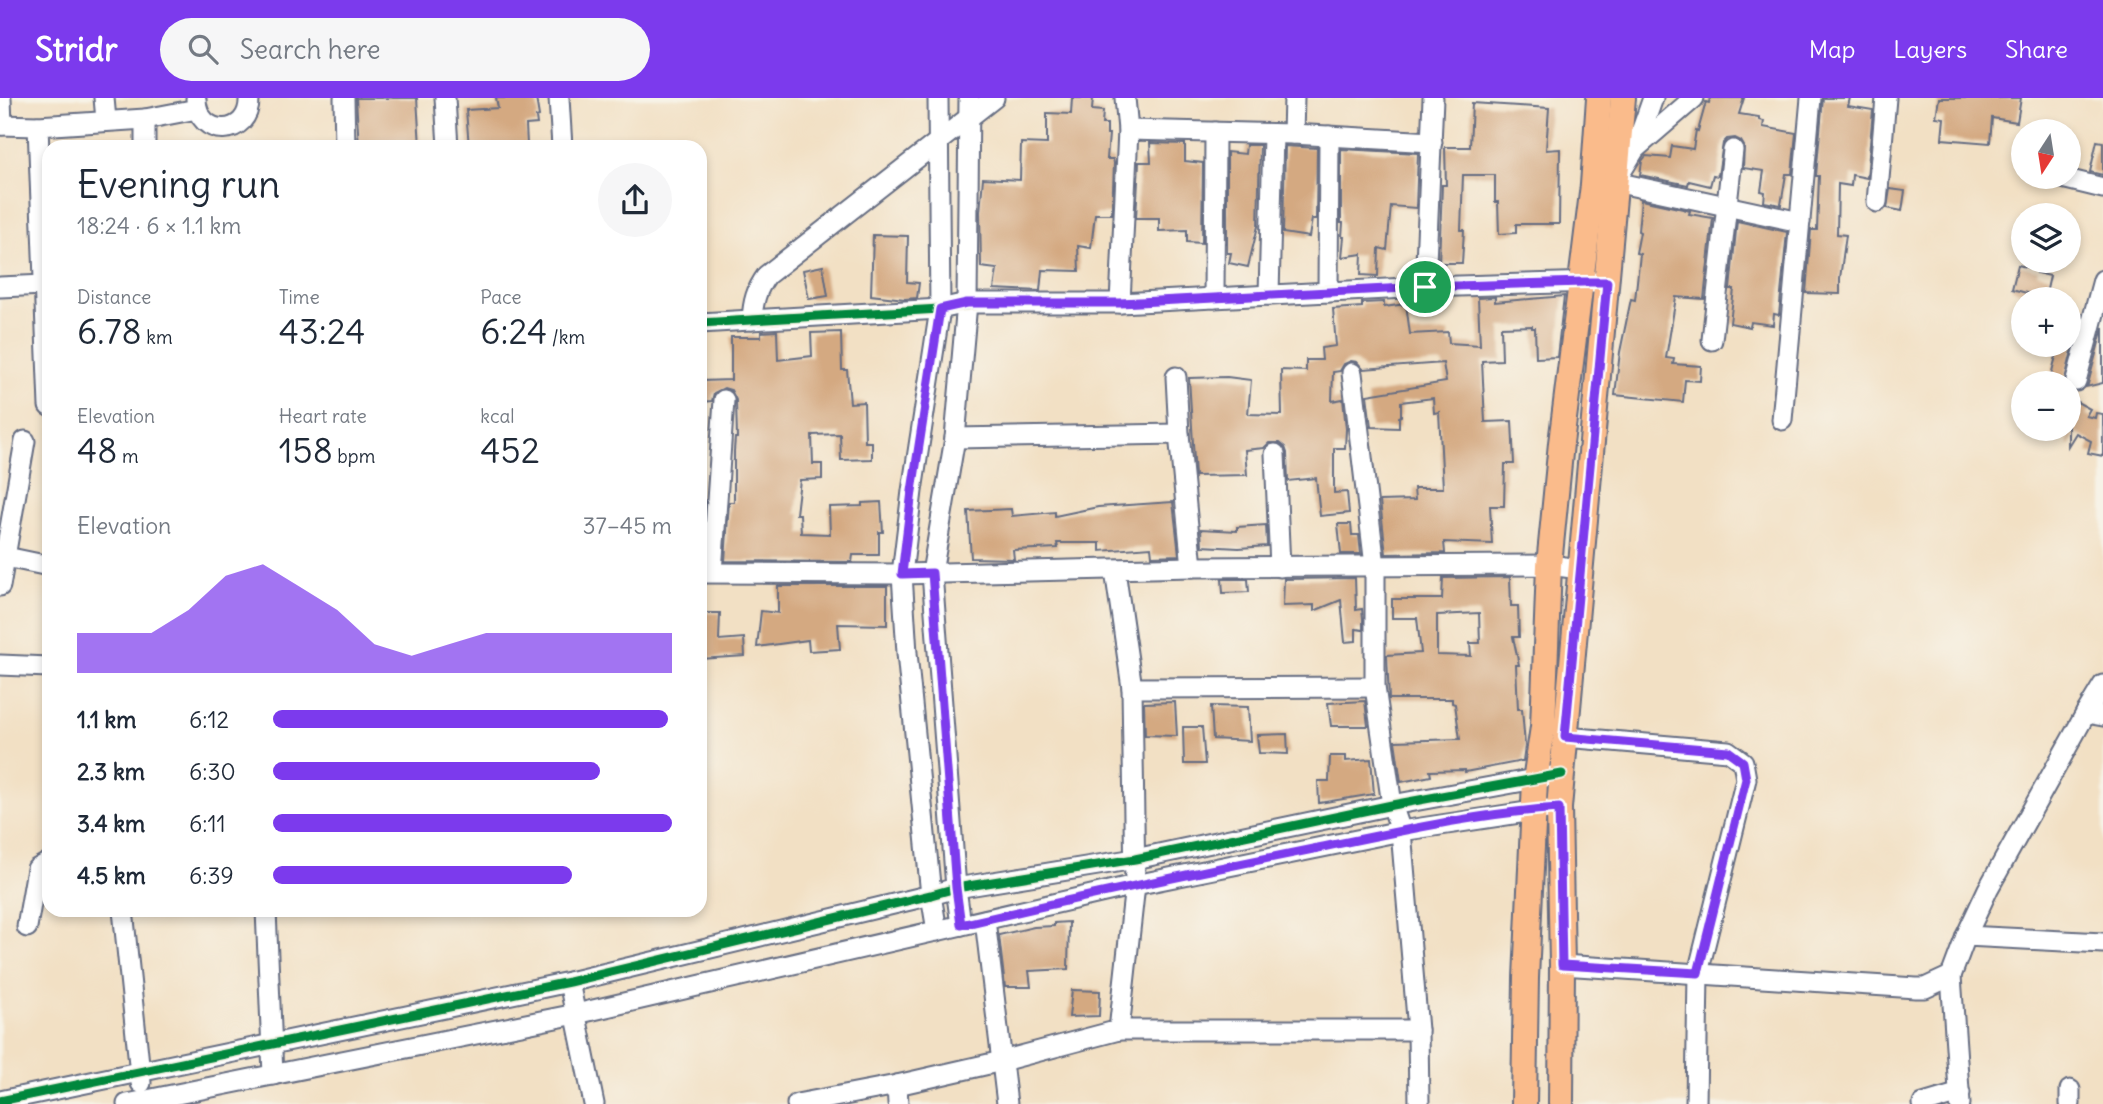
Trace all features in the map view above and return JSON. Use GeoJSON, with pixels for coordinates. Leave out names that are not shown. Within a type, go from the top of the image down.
{"type":"FeatureCollection","features":[{"type":"Feature","properties":{"kind":"main road"},"geometry":{"type":"LineString","coordinates":[[1561,1104],[1559,808],[1580,569],[1595,282],[1593,185],[1599,98]]}},
{"type":"Feature","properties":{"kind":"main road"},"geometry":{"type":"LineString","coordinates":[[1524,1104],[1526,978],[1535,780],[1542,727],[1549,565],[1562,443],[1615,182],[1623,98]]}},
{"type":"Feature","properties":{"kind":"street"},"geometry":{"type":"LineString","coordinates":[[1,98],[1,125],[38,126],[145,119],[197,104],[206,123],[223,138],[245,117],[249,98]]}},
{"type":"Feature","properties":{"kind":"street"},"geometry":{"type":"LineString","coordinates":[[104,98],[106,120]]}},
{"type":"Feature","properties":{"kind":"street"},"geometry":{"type":"LineString","coordinates":[[344,98],[345,140]]}},
{"type":"Feature","properties":{"kind":"street"},"geometry":{"type":"LineString","coordinates":[[445,98],[448,140]]}},
{"type":"Feature","properties":{"kind":"street"},"geometry":{"type":"LineString","coordinates":[[559,98],[562,140]]}},
{"type":"Feature","properties":{"kind":"street"},"geometry":{"type":"LineString","coordinates":[[937,931],[931,895],[907,653],[902,574],[940,309],[938,98]]}},
{"type":"Feature","properties":{"kind":"street"},"geometry":{"type":"LineString","coordinates":[[961,925],[932,573],[954,438],[967,303],[969,98]]}},
{"type":"Feature","properties":{"kind":"street"},"geometry":{"type":"LineString","coordinates":[[752,320],[753,302],[767,275],[994,98]]}},
{"type":"Feature","properties":{"kind":"street"},"geometry":{"type":"LineString","coordinates":[[1120,303],[1128,130],[1125,98]]}},
{"type":"Feature","properties":{"kind":"street"},"geometry":{"type":"LineString","coordinates":[[1269,295],[1283,134],[1294,98]]}},
{"type":"Feature","properties":{"kind":"street"},"geometry":{"type":"LineString","coordinates":[[1425,287],[1433,98]]}},
{"type":"Feature","properties":{"kind":"street"},"geometry":{"type":"LineString","coordinates":[[1653,98],[1636,149],[1615,182],[1800,222]]}},
{"type":"Feature","properties":{"kind":"street"},"geometry":{"type":"LineString","coordinates":[[1636,149],[1694,98]]}},
{"type":"Feature","properties":{"kind":"street"},"geometry":{"type":"LineString","coordinates":[[1782,420],[1811,98]]}},
{"type":"Feature","properties":{"kind":"street"},"geometry":{"type":"LineString","coordinates":[[1877,202],[1886,98]]}},
{"type":"Feature","properties":{"kind":"street"},"geometry":{"type":"LineString","coordinates":[[145,119],[145,140]]}},
{"type":"Feature","properties":{"kind":"street"},"geometry":{"type":"LineString","coordinates":[[38,126],[42,217]]}},
{"type":"Feature","properties":{"kind":"street"},"geometry":{"type":"LineString","coordinates":[[1128,130],[1283,134],[1432,142]]}},
{"type":"Feature","properties":{"kind":"street"},"geometry":{"type":"LineString","coordinates":[[1214,298],[1215,132]]}},
{"type":"Feature","properties":{"kind":"street"},"geometry":{"type":"LineString","coordinates":[[1328,292],[1329,136]]}},
{"type":"Feature","properties":{"kind":"street"},"geometry":{"type":"LineString","coordinates":[[1713,340],[1733,150]]}},
{"type":"Feature","properties":{"kind":"street"},"geometry":{"type":"LineString","coordinates":[[2081,183],[2103,188]]}},
{"type":"Feature","properties":{"kind":"street"},"geometry":{"type":"LineString","coordinates":[[2079,371],[2103,280]]}},
{"type":"Feature","properties":{"kind":"street"},"geometry":{"type":"LineString","coordinates":[[707,323],[940,309],[967,303],[1120,303],[1425,287],[1595,282]]}},
{"type":"Feature","properties":{"kind":"street"},"geometry":{"type":"LineString","coordinates":[[0,287],[42,285]]}},
{"type":"Feature","properties":{"kind":"street"},"geometry":{"type":"LineString","coordinates":[[1352,373],[1375,566],[1375,687],[1392,805],[1401,831],[1418,1030],[1419,1104]]}},
{"type":"Feature","properties":{"kind":"street"},"geometry":{"type":"LineString","coordinates":[[1176,377],[1192,567]]}},
{"type":"Feature","properties":{"kind":"street"},"geometry":{"type":"LineString","coordinates":[[707,563],[724,400]]}},
{"type":"Feature","properties":{"kind":"street"},"geometry":{"type":"LineString","coordinates":[[954,438],[1179,434]]}},
{"type":"Feature","properties":{"kind":"street"},"geometry":{"type":"LineString","coordinates":[[0,586],[24,441]]}},
{"type":"Feature","properties":{"kind":"street"},"geometry":{"type":"LineString","coordinates":[[1275,454],[1280,567]]}},
{"type":"Feature","properties":{"kind":"street"},"geometry":{"type":"LineString","coordinates":[[6,557],[42,565]]}},
{"type":"Feature","properties":{"kind":"street"},"geometry":{"type":"LineString","coordinates":[[707,573],[902,574],[1192,567],[1549,565],[1580,569]]}},
{"type":"Feature","properties":{"kind":"street"},"geometry":{"type":"LineString","coordinates":[[1115,570],[1132,688],[1135,859],[1135,885],[1119,1030]]}},
{"type":"Feature","properties":{"kind":"street"},"geometry":{"type":"LineString","coordinates":[[0,665],[42,667]]}},
{"type":"Feature","properties":{"kind":"street"},"geometry":{"type":"LineString","coordinates":[[1923,1104],[1960,1098],[1951,976],[1988,889],[2095,715],[2103,685]]}},
{"type":"Feature","properties":{"kind":"street"},"geometry":{"type":"LineString","coordinates":[[1132,688],[1375,687]]}},
{"type":"Feature","properties":{"kind":"street"},"geometry":{"type":"LineString","coordinates":[[1565,737],[1728,751],[1743,762],[1746,779],[1698,973],[1696,1104]]}},
{"type":"Feature","properties":{"kind":"street"},"geometry":{"type":"LineString","coordinates":[[0,1101],[569,982],[956,888],[1135,859],[1392,805],[1562,774]]}},
{"type":"Feature","properties":{"kind":"street"},"geometry":{"type":"LineString","coordinates":[[124,917],[140,1072],[135,1102],[576,1014],[1135,885],[1401,831],[1559,808]]}},
{"type":"Feature","properties":{"kind":"street"},"geometry":{"type":"LineString","coordinates":[[27,927],[37,869],[42,866]]}},
{"type":"Feature","properties":{"kind":"street"},"geometry":{"type":"LineString","coordinates":[[266,917],[273,1075]]}},
{"type":"Feature","properties":{"kind":"street"},"geometry":{"type":"LineString","coordinates":[[985,919],[1007,1104]]}},
{"type":"Feature","properties":{"kind":"street"},"geometry":{"type":"LineString","coordinates":[[1966,936],[2103,943]]}},
{"type":"Feature","properties":{"kind":"street"},"geometry":{"type":"LineString","coordinates":[[1562,965],[1916,988],[1925,988],[1951,976]]}},
{"type":"Feature","properties":{"kind":"street"},"geometry":{"type":"LineString","coordinates":[[569,982],[594,1104]]}},
{"type":"Feature","properties":{"kind":"street"},"geometry":{"type":"LineString","coordinates":[[797,1104],[897,1095],[1002,1061],[1119,1030],[1418,1030]]}},
{"type":"Feature","properties":{"kind":"building"},"geometry":{"type":"Polygon","coordinates":[[[356,98],[417,98],[420,140],[359,140],[356,98]]]}},
{"type":"Feature","properties":{"kind":"building"},"geometry":{"type":"Polygon","coordinates":[[[496,98],[536,98],[539,116],[536,117],[537,124],[526,125],[527,140],[468,140],[466,110],[498,108],[496,98]]]}},
{"type":"Feature","properties":{"kind":"building"},"geometry":{"type":"Polygon","coordinates":[[[1072,98],[1093,98],[1092,110],[1103,111],[1102,124],[1107,124],[1109,134],[1107,159],[1113,159],[1114,163],[1112,214],[1095,214],[1091,248],[1078,246],[1079,271],[1042,270],[1040,291],[994,289],[997,269],[981,267],[980,212],[983,178],[1020,180],[1021,143],[1047,144],[1047,113],[1071,114],[1072,98]]]}},
{"type":"Feature","properties":{"kind":"building"},"geometry":{"type":"Polygon","coordinates":[[[1710,98],[1744,98],[1739,114],[1759,117],[1759,120],[1764,121],[1763,127],[1796,133],[1792,174],[1786,174],[1781,205],[1764,202],[1765,192],[1761,191],[1764,171],[1743,168],[1744,146],[1735,138],[1727,139],[1723,143],[1718,176],[1713,175],[1710,186],[1689,181],[1688,185],[1640,175],[1642,161],[1646,156],[1670,158],[1672,146],[1693,149],[1696,130],[1698,131],[1706,102],[1709,103],[1710,98]]]}},
{"type":"Feature","properties":{"kind":"building"},"geometry":{"type":"Polygon","coordinates":[[[1823,98],[1850,98],[1848,106],[1873,110],[1867,178],[1852,175],[1851,186],[1838,184],[1837,234],[1846,235],[1840,294],[1806,293],[1811,230],[1817,230],[1819,176],[1816,176],[1823,98]]]}},
{"type":"Feature","properties":{"kind":"building"},"geometry":{"type":"Polygon","coordinates":[[[1939,98],[2021,98],[2018,119],[2011,121],[1992,118],[1990,143],[1942,139],[1944,118],[1936,117],[1939,98]]]}},
{"type":"Feature","properties":{"kind":"building"},"geometry":{"type":"Polygon","coordinates":[[[1472,103],[1549,108],[1546,150],[1560,149],[1559,224],[1516,224],[1516,233],[1499,234],[1495,175],[1463,175],[1462,263],[1439,263],[1442,185],[1446,185],[1445,147],[1470,147],[1472,103]]]}},
{"type":"Feature","properties":{"kind":"building"},"geometry":{"type":"Polygon","coordinates":[[[2097,141],[2103,142],[2103,175],[2090,172],[2097,141]]]}},
{"type":"Feature","properties":{"kind":"building"},"geometry":{"type":"Polygon","coordinates":[[[1150,143],[1185,144],[1185,161],[1203,163],[1202,243],[1187,242],[1187,230],[1159,231],[1159,218],[1136,218],[1139,162],[1151,162],[1150,143]]]}},
{"type":"Feature","properties":{"kind":"building"},"geometry":{"type":"Polygon","coordinates":[[[1246,145],[1260,145],[1258,226],[1248,267],[1229,263],[1231,253],[1227,253],[1227,152],[1245,154],[1246,145]]]}},
{"type":"Feature","properties":{"kind":"building"},"geometry":{"type":"Polygon","coordinates":[[[1285,146],[1317,148],[1316,219],[1312,219],[1309,237],[1283,233],[1285,146]]]}},
{"type":"Feature","properties":{"kind":"building"},"geometry":{"type":"Polygon","coordinates":[[[1341,149],[1418,153],[1416,208],[1391,206],[1387,250],[1379,248],[1378,276],[1361,275],[1362,254],[1342,257],[1344,237],[1341,223],[1341,149]]]}},
{"type":"Feature","properties":{"kind":"building"},"geometry":{"type":"Polygon","coordinates":[[[1890,189],[1905,191],[1902,211],[1887,208],[1890,189]]]}},
{"type":"Feature","properties":{"kind":"building"},"geometry":{"type":"Polygon","coordinates":[[[1641,200],[1713,218],[1704,299],[1676,297],[1666,358],[1674,359],[1673,364],[1701,366],[1700,381],[1685,380],[1683,402],[1615,395],[1620,352],[1631,299],[1635,300],[1640,254],[1636,253],[1641,200]]]}},
{"type":"Feature","properties":{"kind":"building"},"geometry":{"type":"Polygon","coordinates":[[[1737,221],[1787,232],[1779,315],[1774,314],[1773,325],[1751,322],[1750,327],[1730,323],[1734,289],[1730,289],[1737,221]]]}},
{"type":"Feature","properties":{"kind":"building"},"geometry":{"type":"Polygon","coordinates":[[[873,235],[908,236],[907,282],[919,283],[917,298],[871,295],[873,235]]]}},
{"type":"Feature","properties":{"kind":"building"},"geometry":{"type":"Polygon","coordinates":[[[823,266],[828,296],[809,299],[803,270],[823,266]]]}},
{"type":"Feature","properties":{"kind":"building"},"geometry":{"type":"Polygon","coordinates":[[[2016,273],[2050,276],[2048,287],[2012,287],[2016,273]]]}},
{"type":"Feature","properties":{"kind":"building"},"geometry":{"type":"Polygon","coordinates":[[[1564,296],[1557,357],[1536,358],[1535,328],[1532,326],[1501,327],[1502,360],[1482,361],[1485,422],[1512,421],[1514,464],[1505,464],[1504,506],[1490,506],[1492,544],[1444,542],[1445,553],[1386,554],[1380,501],[1415,500],[1414,488],[1443,488],[1439,412],[1434,413],[1433,398],[1401,402],[1399,428],[1371,427],[1367,395],[1446,382],[1443,363],[1363,369],[1357,362],[1351,361],[1344,364],[1340,371],[1333,372],[1332,401],[1343,399],[1346,429],[1345,448],[1334,448],[1334,493],[1347,492],[1349,513],[1320,516],[1316,478],[1288,481],[1287,453],[1280,443],[1269,443],[1264,448],[1245,450],[1247,475],[1195,476],[1189,378],[1227,377],[1251,380],[1248,414],[1282,415],[1281,370],[1306,371],[1306,360],[1322,360],[1321,348],[1336,346],[1333,309],[1362,307],[1362,303],[1384,302],[1384,307],[1406,304],[1410,334],[1448,332],[1449,343],[1480,345],[1478,298],[1495,297],[1495,302],[1564,296]]]}},
{"type":"Feature","properties":{"kind":"building"},"geometry":{"type":"Polygon","coordinates":[[[2103,327],[2103,383],[2086,387],[2088,384],[2103,327]]]}},
{"type":"Feature","properties":{"kind":"building"},"geometry":{"type":"Polygon","coordinates":[[[777,331],[778,360],[812,356],[811,333],[841,332],[842,370],[847,370],[850,403],[864,402],[865,442],[872,442],[872,459],[841,460],[840,434],[812,435],[813,464],[822,464],[822,479],[800,480],[796,514],[800,514],[801,533],[830,534],[829,507],[862,506],[862,503],[881,502],[883,532],[879,532],[879,555],[853,555],[852,562],[725,561],[729,502],[734,502],[736,400],[731,390],[724,388],[714,393],[712,401],[707,402],[707,381],[731,380],[731,337],[761,337],[761,332],[777,331]]]}},
{"type":"Feature","properties":{"kind":"building"},"geometry":{"type":"Polygon","coordinates":[[[2056,357],[2070,357],[2067,371],[2052,371],[2056,357]]]}},
{"type":"Feature","properties":{"kind":"building"},"geometry":{"type":"Polygon","coordinates":[[[2081,404],[2090,409],[2086,416],[2095,418],[2096,413],[2103,414],[2103,456],[2088,453],[2091,441],[2081,436],[2081,404]]]}},
{"type":"Feature","properties":{"kind":"building"},"geometry":{"type":"Polygon","coordinates":[[[1173,502],[1179,555],[1152,556],[1151,547],[1100,551],[1100,543],[1057,543],[1058,548],[1013,550],[1014,559],[971,558],[968,511],[1011,509],[1012,516],[1055,512],[1055,516],[1098,507],[1173,502]]]}},
{"type":"Feature","properties":{"kind":"building"},"geometry":{"type":"Polygon","coordinates":[[[1338,524],[1351,524],[1352,535],[1359,535],[1361,554],[1341,554],[1338,524]]]}},
{"type":"Feature","properties":{"kind":"building"},"geometry":{"type":"Polygon","coordinates":[[[1266,525],[1267,546],[1202,546],[1201,529],[1237,531],[1237,527],[1266,525]]]}},
{"type":"Feature","properties":{"kind":"building"},"geometry":{"type":"Polygon","coordinates":[[[1510,577],[1511,606],[1518,606],[1519,637],[1513,637],[1519,665],[1516,665],[1518,709],[1522,709],[1525,746],[1523,761],[1465,772],[1430,771],[1431,776],[1401,782],[1395,741],[1460,739],[1452,699],[1389,699],[1387,655],[1421,653],[1417,618],[1392,618],[1392,599],[1442,599],[1443,578],[1510,577]],[[1479,613],[1437,615],[1437,655],[1471,656],[1470,643],[1480,643],[1479,613]]]}},
{"type":"Feature","properties":{"kind":"building"},"geometry":{"type":"Polygon","coordinates":[[[1355,578],[1356,610],[1362,609],[1363,619],[1363,630],[1356,629],[1356,641],[1345,642],[1341,600],[1314,611],[1314,605],[1283,606],[1284,579],[1355,578]]]}},
{"type":"Feature","properties":{"kind":"building"},"geometry":{"type":"Polygon","coordinates":[[[1222,579],[1248,579],[1249,592],[1223,593],[1222,579]]]}},
{"type":"Feature","properties":{"kind":"building"},"geometry":{"type":"Polygon","coordinates":[[[778,586],[887,586],[887,625],[838,624],[840,649],[809,651],[808,640],[757,647],[761,611],[778,613],[778,586]]]}},
{"type":"Feature","properties":{"kind":"building"},"geometry":{"type":"Polygon","coordinates":[[[707,613],[720,613],[719,640],[744,638],[745,656],[707,659],[707,613]]]}},
{"type":"Feature","properties":{"kind":"building"},"geometry":{"type":"Polygon","coordinates":[[[1365,701],[1368,726],[1331,726],[1328,703],[1365,701]]]}},
{"type":"Feature","properties":{"kind":"building"},"geometry":{"type":"Polygon","coordinates":[[[1175,702],[1177,736],[1145,735],[1144,703],[1175,702]]]}},
{"type":"Feature","properties":{"kind":"building"},"geometry":{"type":"Polygon","coordinates":[[[1211,706],[1248,707],[1250,741],[1213,739],[1211,706]]]}},
{"type":"Feature","properties":{"kind":"building"},"geometry":{"type":"Polygon","coordinates":[[[1183,727],[1202,727],[1205,764],[1184,764],[1183,727]]]}},
{"type":"Feature","properties":{"kind":"building"},"geometry":{"type":"Polygon","coordinates":[[[1287,734],[1288,754],[1259,753],[1257,735],[1287,734]]]}},
{"type":"Feature","properties":{"kind":"building"},"geometry":{"type":"Polygon","coordinates":[[[1330,756],[1346,756],[1346,761],[1371,759],[1374,794],[1319,803],[1318,781],[1329,781],[1330,756]]]}},
{"type":"Feature","properties":{"kind":"building"},"geometry":{"type":"Polygon","coordinates":[[[1069,922],[1068,969],[1029,971],[1031,987],[1005,987],[999,935],[1069,922]]]}},
{"type":"Feature","properties":{"kind":"building"},"geometry":{"type":"Polygon","coordinates":[[[1072,990],[1100,991],[1099,1016],[1069,1017],[1072,990]]]}},
{"type":"Feature","properties":{"kind":"cycle path"},"geometry":{"type":"LineString","coordinates":[[707,323],[940,309],[988,303],[1111,303],[1430,286],[1607,282]]}},
{"type":"Feature","properties":{"kind":"cycle path"},"geometry":{"type":"LineString","coordinates":[[0,1101],[569,982],[956,888],[1135,859],[1392,805],[1562,774]]}},
{"type":"Feature","properties":{"kind":"route"},"geometry":{"type":"LineString","coordinates":[[1607,282],[1565,737],[1728,751],[1743,762],[1746,779],[1698,973],[1562,965],[1559,808],[1401,831],[1135,885],[961,925],[932,573],[902,574],[940,309],[967,303],[1120,303],[1425,287],[1607,282]]}}]}
